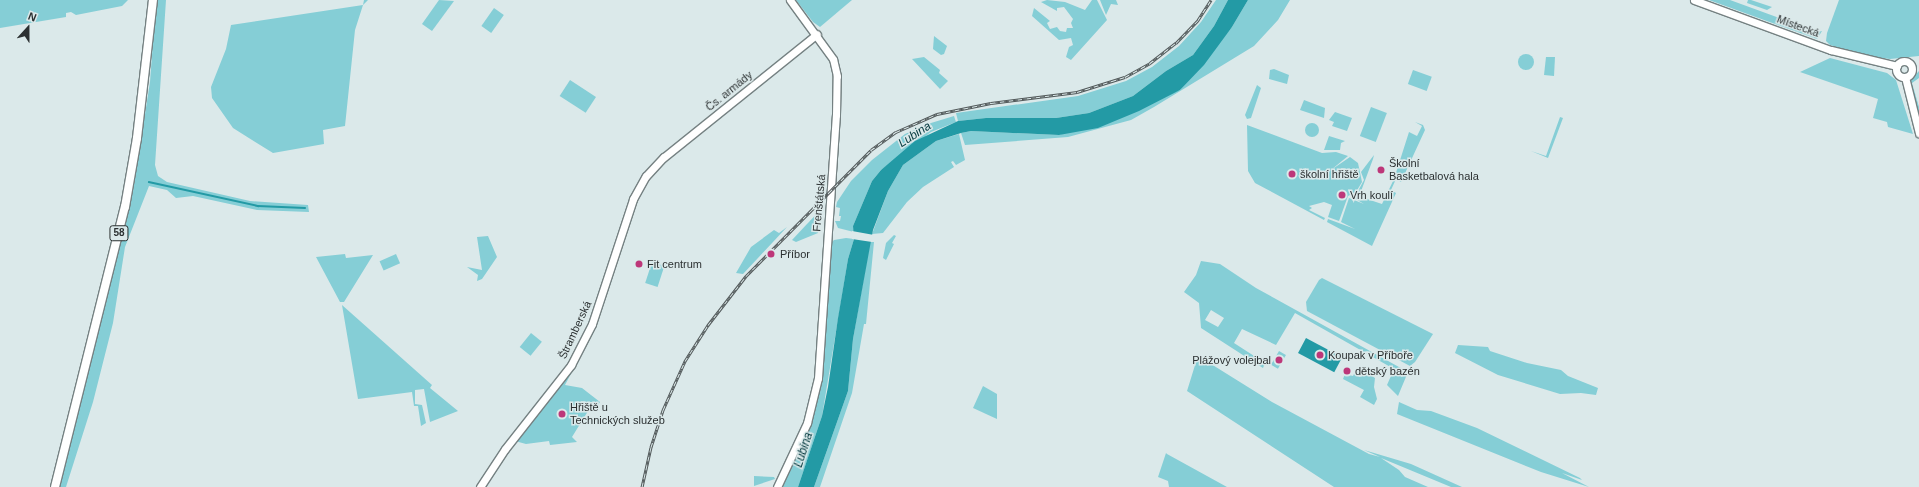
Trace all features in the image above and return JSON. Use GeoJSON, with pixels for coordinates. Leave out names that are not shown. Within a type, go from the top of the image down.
{"type":"FeatureCollection","features":[{"type":"Feature","properties":{"kind":"main road","name":"58"},"geometry":{"type":"LineString","coordinates":[[55,487],[125,207],[137,138],[153,0]]}},
{"type":"Feature","properties":{"kind":"street","name":"Frenštátská"},"geometry":{"type":"LineString","coordinates":[[777,487],[807,423],[815,395],[819,364],[834,148],[837,76],[830,52],[790,0]]}},
{"type":"Feature","properties":{"kind":"street","name":"Místecká"},"geometry":{"type":"LineString","coordinates":[[1694,0],[1831,50],[1896,66],[1905,61],[1916,66]]}},
{"type":"Feature","properties":{"kind":"street","name":"Čs. armády"},"geometry":{"type":"LineString","coordinates":[[656,166],[816,34]]}},
{"type":"Feature","properties":{"kind":"street"},"geometry":{"type":"LineString","coordinates":[[1896,66],[1897,73],[1905,77],[1919,133]]}},
{"type":"Feature","properties":{"kind":"street"},"geometry":{"type":"LineString","coordinates":[[1905,77],[1911,74],[1916,66]]}},
{"type":"Feature","properties":{"kind":"street","name":"Štramberská"},"geometry":{"type":"LineString","coordinates":[[480,487],[508,445],[571,365],[602,298],[633,198],[656,166]]}},
{"type":"Feature","properties":{"kind":"shaded area"},"geometry":{"type":"Polygon","coordinates":[[[0,0],[128,0],[122,6],[76,15],[71,12],[66,13],[66,17],[0,28],[0,0]]]}},
{"type":"Feature","properties":{"kind":"shaded area"},"geometry":{"type":"Polygon","coordinates":[[[156,0],[166,0],[155,165],[158,176],[167,182],[250,201],[308,205],[309,212],[257,210],[193,196],[176,198],[167,190],[149,186],[125,247],[113,323],[93,402],[66,487],[60,487],[133,191],[150,82],[156,0]]]}},
{"type":"Feature","properties":{"kind":"shaded area"},"geometry":{"type":"Polygon","coordinates":[[[439,0],[454,1],[432,31],[422,24],[439,0]]]}},
{"type":"Feature","properties":{"kind":"shaded area"},"geometry":{"type":"Polygon","coordinates":[[[796,0],[852,0],[820,27],[813,22],[796,0]]]}},
{"type":"Feature","properties":{"kind":"shaded area"},"geometry":{"type":"Polygon","coordinates":[[[1047,0],[1065,2],[1085,10],[1092,0],[1097,0],[1107,20],[1071,60],[1066,57],[1069,47],[1073,45],[1071,38],[1059,40],[1032,16],[1034,8],[1050,21],[1047,23],[1050,29],[1057,27],[1060,31],[1066,32],[1067,28],[1073,28],[1071,23],[1073,19],[1064,7],[1057,8],[1057,11],[1041,2],[1047,0]]]}},
{"type":"Feature","properties":{"kind":"shaded area"},"geometry":{"type":"Polygon","coordinates":[[[1100,0],[1116,0],[1118,5],[1111,4],[1106,15],[1100,0]]]}},
{"type":"Feature","properties":{"kind":"shaded area"},"geometry":{"type":"Polygon","coordinates":[[[1216,0],[1228,0],[1214,26],[1193,55],[1166,71],[1133,96],[1089,113],[1056,118],[986,118],[958,121],[956,113],[1078,96],[1126,81],[1152,67],[1179,46],[1201,22],[1216,0]]]}},
{"type":"Feature","properties":{"kind":"shaded area"},"geometry":{"type":"Polygon","coordinates":[[[1228,0],[1248,0],[1232,27],[1204,65],[1180,90],[1139,111],[1098,128],[1059,135],[971,131],[961,133],[936,141],[903,165],[888,191],[873,230],[853,339],[848,391],[814,487],[798,487],[822,416],[848,259],[854,239],[853,226],[872,181],[881,170],[915,141],[958,121],[986,118],[1056,118],[1089,113],[1133,96],[1166,71],[1193,55],[1214,26],[1228,0]]]}},
{"type":"Feature","properties":{"kind":"shaded area"},"geometry":{"type":"Polygon","coordinates":[[[1248,0],[1290,0],[1278,20],[1254,46],[1131,120],[1068,137],[965,145],[961,133],[971,131],[1059,135],[1180,90],[1232,27],[1248,0]]]}},
{"type":"Feature","properties":{"kind":"shaded area"},"geometry":{"type":"Polygon","coordinates":[[[1709,0],[1730,0],[1818,32],[1822,31],[1817,39],[1709,0]]]}},
{"type":"Feature","properties":{"kind":"shaded area"},"geometry":{"type":"Polygon","coordinates":[[[1748,0],[1772,7],[1767,10],[1747,3],[1748,0]]]}},
{"type":"Feature","properties":{"kind":"shaded area"},"geometry":{"type":"Polygon","coordinates":[[[1839,0],[1919,0],[1919,56],[1890,59],[1864,56],[1830,45],[1826,41],[1827,33],[1839,0]]]}},
{"type":"Feature","properties":{"kind":"shaded area"},"geometry":{"type":"Polygon","coordinates":[[[363,5],[355,30],[345,126],[323,130],[324,144],[273,153],[233,128],[212,98],[211,87],[226,49],[231,25],[363,5]]]}},
{"type":"Feature","properties":{"kind":"shaded area"},"geometry":{"type":"Polygon","coordinates":[[[494,8],[504,15],[491,33],[481,26],[494,8]]]}},
{"type":"Feature","properties":{"kind":"shaded area"},"geometry":{"type":"Polygon","coordinates":[[[934,36],[947,46],[944,54],[941,55],[933,49],[934,36]]]}},
{"type":"Feature","properties":{"kind":"shaded area"},"geometry":{"type":"Polygon","coordinates":[[[1526,54],[1532,56],[1534,62],[1532,68],[1526,70],[1520,68],[1518,62],[1520,56],[1526,54]]]}},
{"type":"Feature","properties":{"kind":"shaded area"},"geometry":{"type":"Polygon","coordinates":[[[924,57],[940,70],[939,73],[948,81],[940,89],[912,59],[924,57]]]}},
{"type":"Feature","properties":{"kind":"shaded area"},"geometry":{"type":"Polygon","coordinates":[[[1546,57],[1555,57],[1554,76],[1544,75],[1546,57]]]}},
{"type":"Feature","properties":{"kind":"shaded area"},"geometry":{"type":"Polygon","coordinates":[[[1830,58],[1887,73],[1896,80],[1913,134],[1888,127],[1887,122],[1873,118],[1878,99],[1800,72],[1830,58]]]}},
{"type":"Feature","properties":{"kind":"shaded area"},"geometry":{"type":"Polygon","coordinates":[[[1274,69],[1289,75],[1287,84],[1269,79],[1270,70],[1274,69]]]}},
{"type":"Feature","properties":{"kind":"shaded area"},"geometry":{"type":"Polygon","coordinates":[[[1413,70],[1432,77],[1427,91],[1408,84],[1413,70]]]}},
{"type":"Feature","properties":{"kind":"shaded area"},"geometry":{"type":"Polygon","coordinates":[[[1919,71],[1919,78],[1912,83],[1919,107],[1919,124],[1909,82],[1919,71]]]}},
{"type":"Feature","properties":{"kind":"shaded area"},"geometry":{"type":"Polygon","coordinates":[[[570,80],[596,97],[586,113],[560,96],[570,80]]]}},
{"type":"Feature","properties":{"kind":"shaded area"},"geometry":{"type":"Polygon","coordinates":[[[1257,85],[1261,88],[1251,118],[1247,119],[1245,115],[1257,85]]]}},
{"type":"Feature","properties":{"kind":"shaded area"},"geometry":{"type":"Polygon","coordinates":[[[1304,100],[1325,108],[1324,118],[1300,110],[1304,100]]]}},
{"type":"Feature","properties":{"kind":"shaded area"},"geometry":{"type":"Polygon","coordinates":[[[1371,107],[1387,113],[1376,142],[1360,136],[1371,107]]]}},
{"type":"Feature","properties":{"kind":"shaded area"},"geometry":{"type":"Polygon","coordinates":[[[1335,112],[1352,118],[1347,131],[1332,126],[1334,122],[1329,120],[1335,112]]]}},
{"type":"Feature","properties":{"kind":"shaded area"},"geometry":{"type":"Polygon","coordinates":[[[954,116],[956,122],[931,132],[881,170],[872,181],[853,226],[854,232],[838,228],[835,221],[840,221],[841,216],[839,216],[840,208],[836,207],[837,202],[851,181],[872,160],[905,134],[931,123],[954,116]]]}},
{"type":"Feature","properties":{"kind":"shaded area"},"geometry":{"type":"Polygon","coordinates":[[[1560,117],[1563,118],[1548,158],[1531,151],[1546,156],[1560,117]]]}},
{"type":"Feature","properties":{"kind":"shaded area"},"geometry":{"type":"Polygon","coordinates":[[[1415,122],[1423,125],[1425,130],[1401,182],[1396,179],[1391,190],[1396,193],[1372,246],[1327,222],[1328,219],[1355,229],[1341,222],[1349,198],[1364,204],[1352,197],[1355,195],[1382,204],[1394,179],[1409,132],[1417,136],[1422,126],[1415,122]]]}},
{"type":"Feature","properties":{"kind":"shaded area"},"geometry":{"type":"Polygon","coordinates":[[[1312,123],[1317,125],[1319,130],[1317,135],[1312,137],[1307,135],[1305,130],[1307,125],[1312,123]]]}},
{"type":"Feature","properties":{"kind":"shaded area"},"geometry":{"type":"Polygon","coordinates":[[[1247,125],[1322,153],[1336,152],[1348,156],[1331,170],[1350,157],[1358,163],[1362,182],[1356,192],[1348,196],[1339,221],[1328,217],[1332,205],[1324,202],[1309,206],[1312,208],[1309,210],[1325,218],[1324,220],[1255,183],[1248,171],[1247,125]]]}},
{"type":"Feature","properties":{"kind":"shaded area"},"geometry":{"type":"Polygon","coordinates":[[[959,134],[965,160],[956,165],[953,161],[951,162],[954,167],[923,187],[907,202],[883,233],[872,234],[888,191],[903,165],[936,141],[959,134]]]}},
{"type":"Feature","properties":{"kind":"shaded area"},"geometry":{"type":"Polygon","coordinates":[[[1329,136],[1345,141],[1341,143],[1340,150],[1324,150],[1329,136]]]}},
{"type":"Feature","properties":{"kind":"shaded area"},"geometry":{"type":"Polygon","coordinates":[[[1374,155],[1360,194],[1358,191],[1364,180],[1361,172],[1374,155]]]}},
{"type":"Feature","properties":{"kind":"shaded area"},"geometry":{"type":"Polygon","coordinates":[[[823,207],[818,233],[796,242],[792,240],[823,207]]]}},
{"type":"Feature","properties":{"kind":"shaded area"},"geometry":{"type":"Polygon","coordinates":[[[787,227],[743,274],[736,273],[751,247],[774,230],[779,233],[787,227]]]}},
{"type":"Feature","properties":{"kind":"shaded area"},"geometry":{"type":"Polygon","coordinates":[[[894,235],[896,236],[892,243],[894,244],[886,260],[883,258],[886,243],[894,235]]]}},
{"type":"Feature","properties":{"kind":"shaded area"},"geometry":{"type":"Polygon","coordinates":[[[488,236],[497,257],[482,279],[477,281],[478,275],[467,267],[482,270],[477,237],[488,236]]]}},
{"type":"Feature","properties":{"kind":"shaded area"},"geometry":{"type":"Polygon","coordinates":[[[846,238],[854,239],[848,259],[822,416],[798,487],[780,487],[806,437],[814,412],[822,371],[830,244],[834,240],[846,238]]]}},
{"type":"Feature","properties":{"kind":"shaded area"},"geometry":{"type":"Polygon","coordinates":[[[870,242],[874,242],[866,324],[864,324],[852,393],[820,487],[814,487],[848,391],[853,339],[870,242]]]}},
{"type":"Feature","properties":{"kind":"shaded area"},"geometry":{"type":"Polygon","coordinates":[[[345,254],[346,258],[373,255],[344,302],[340,302],[316,257],[345,254]]]}},
{"type":"Feature","properties":{"kind":"shaded area"},"geometry":{"type":"Polygon","coordinates":[[[396,254],[400,263],[384,270],[380,261],[396,254]]]}},
{"type":"Feature","properties":{"kind":"shaded area"},"geometry":{"type":"Polygon","coordinates":[[[1201,261],[1220,264],[1256,288],[1408,372],[1398,396],[1387,385],[1394,369],[1295,313],[1276,345],[1242,329],[1234,343],[1265,363],[1263,368],[1201,328],[1199,303],[1184,292],[1196,275],[1201,261]],[[1211,310],[1205,320],[1218,327],[1224,318],[1211,310]]]}},
{"type":"Feature","properties":{"kind":"shaded area"},"geometry":{"type":"Polygon","coordinates":[[[652,262],[664,266],[658,287],[645,283],[652,262]]]}},
{"type":"Feature","properties":{"kind":"shaded area"},"geometry":{"type":"Polygon","coordinates":[[[1322,278],[1433,334],[1415,362],[1410,366],[1307,311],[1306,302],[1319,280],[1322,278]]]}},
{"type":"Feature","properties":{"kind":"shaded area"},"geometry":{"type":"Polygon","coordinates":[[[342,305],[432,385],[430,388],[458,411],[430,422],[424,389],[415,390],[415,404],[422,405],[426,423],[421,426],[418,406],[414,406],[412,392],[358,399],[342,305]]]}},
{"type":"Feature","properties":{"kind":"shaded area"},"geometry":{"type":"Polygon","coordinates":[[[531,333],[542,342],[531,356],[520,347],[531,333]]]}},
{"type":"Feature","properties":{"kind":"shaded area","name":"Koupak v Příboře"},"geometry":{"type":"Polygon","coordinates":[[[1306,338],[1342,357],[1334,372],[1298,353],[1306,338]]]}},
{"type":"Feature","properties":{"kind":"shaded area"},"geometry":{"type":"Polygon","coordinates":[[[1458,345],[1488,347],[1490,351],[1527,363],[1561,370],[1568,376],[1598,388],[1596,395],[1581,393],[1560,394],[1498,375],[1455,353],[1458,345]]]}},
{"type":"Feature","properties":{"kind":"shaded area","name":"Plážový volejbal"},"geometry":{"type":"Polygon","coordinates":[[[1279,351],[1286,355],[1278,369],[1271,365],[1279,351]]]}},
{"type":"Feature","properties":{"kind":"shaded area"},"geometry":{"type":"Polygon","coordinates":[[[1203,359],[1272,402],[1369,454],[1380,457],[1364,450],[1411,464],[1462,487],[1451,487],[1381,458],[1399,470],[1405,477],[1428,487],[1334,487],[1187,391],[1196,362],[1203,359]]]}},
{"type":"Feature","properties":{"kind":"shaded area","name":"Hřiště u Technických služeb"},"geometry":{"type":"Polygon","coordinates":[[[574,368],[565,385],[582,388],[600,402],[598,405],[593,403],[572,437],[577,442],[550,445],[549,441],[526,444],[515,441],[574,368]]]}},
{"type":"Feature","properties":{"kind":"shaded area"},"geometry":{"type":"Polygon","coordinates":[[[1364,371],[1375,378],[1374,387],[1377,399],[1374,405],[1360,397],[1364,390],[1343,379],[1345,374],[1353,376],[1354,374],[1360,377],[1364,371]]]}},
{"type":"Feature","properties":{"kind":"shaded area"},"geometry":{"type":"Polygon","coordinates":[[[983,386],[997,394],[997,419],[973,408],[983,386]]]}},
{"type":"Feature","properties":{"kind":"shaded area"},"geometry":{"type":"Polygon","coordinates":[[[1399,402],[1417,410],[1431,411],[1477,428],[1580,478],[1582,480],[1562,473],[1589,487],[1541,472],[1397,414],[1399,402]]]}},
{"type":"Feature","properties":{"kind":"shaded area"},"geometry":{"type":"Polygon","coordinates":[[[1166,453],[1227,487],[1169,487],[1168,481],[1158,477],[1166,453]]]}},
{"type":"Feature","properties":{"kind":"shaded area"},"geometry":{"type":"Polygon","coordinates":[[[754,476],[774,477],[775,479],[754,486],[754,476]]]}},
{"type":"Feature","properties":{"kind":"pier"},"geometry":{"type":"Polygon","coordinates":[[[852,231],[874,235],[872,242],[852,239],[852,231]]]}},
{"type":"Feature","properties":{"kind":"waterway"},"geometry":{"type":"LineString","coordinates":[[149,182],[258,206],[305,208]]}},
{"type":"Feature","properties":{"kind":"railway"},"geometry":{"type":"LineString","coordinates":[[642,487],[651,447],[663,410],[685,361],[708,325],[746,276],[871,150],[896,132],[937,114],[991,103],[1077,92],[1125,77],[1150,63],[1176,43],[1198,20],[1211,0]]}},
{"type":"Feature","properties":{"kind":"place","name":"Školní Basketbalová hala"},"geometry":{"type":"Point","coordinates":[1381,170]}},
{"type":"Feature","properties":{"kind":"place","name":"školní hřiště"},"geometry":{"type":"Point","coordinates":[1292,174]}},
{"type":"Feature","properties":{"kind":"place","name":"Vrh koulí"},"geometry":{"type":"Point","coordinates":[1342,195]}},
{"type":"Feature","properties":{"kind":"place","name":"Příbor"},"geometry":{"type":"Point","coordinates":[771,254]}},
{"type":"Feature","properties":{"kind":"place","name":"Fit centrum"},"geometry":{"type":"Point","coordinates":[639,264]}},
{"type":"Feature","properties":{"kind":"place","name":"Koupak v Příboře"},"geometry":{"type":"Point","coordinates":[1320,355]}},
{"type":"Feature","properties":{"kind":"place","name":"Plážový volejbal"},"geometry":{"type":"Point","coordinates":[1279,360]}},
{"type":"Feature","properties":{"kind":"place","name":"dětský bazén"},"geometry":{"type":"Point","coordinates":[1347,371]}},
{"type":"Feature","properties":{"kind":"place","name":"Hřiště u Technických služeb"},"geometry":{"type":"Point","coordinates":[562,414]}},
{"type":"Feature","properties":{"kind":"water label","name":"Lubina"},"geometry":{"type":"Point","coordinates":[915,135]}},
{"type":"Feature","properties":{"kind":"water label","name":"Lubina"},"geometry":{"type":"Point","coordinates":[804,450]}}]}
